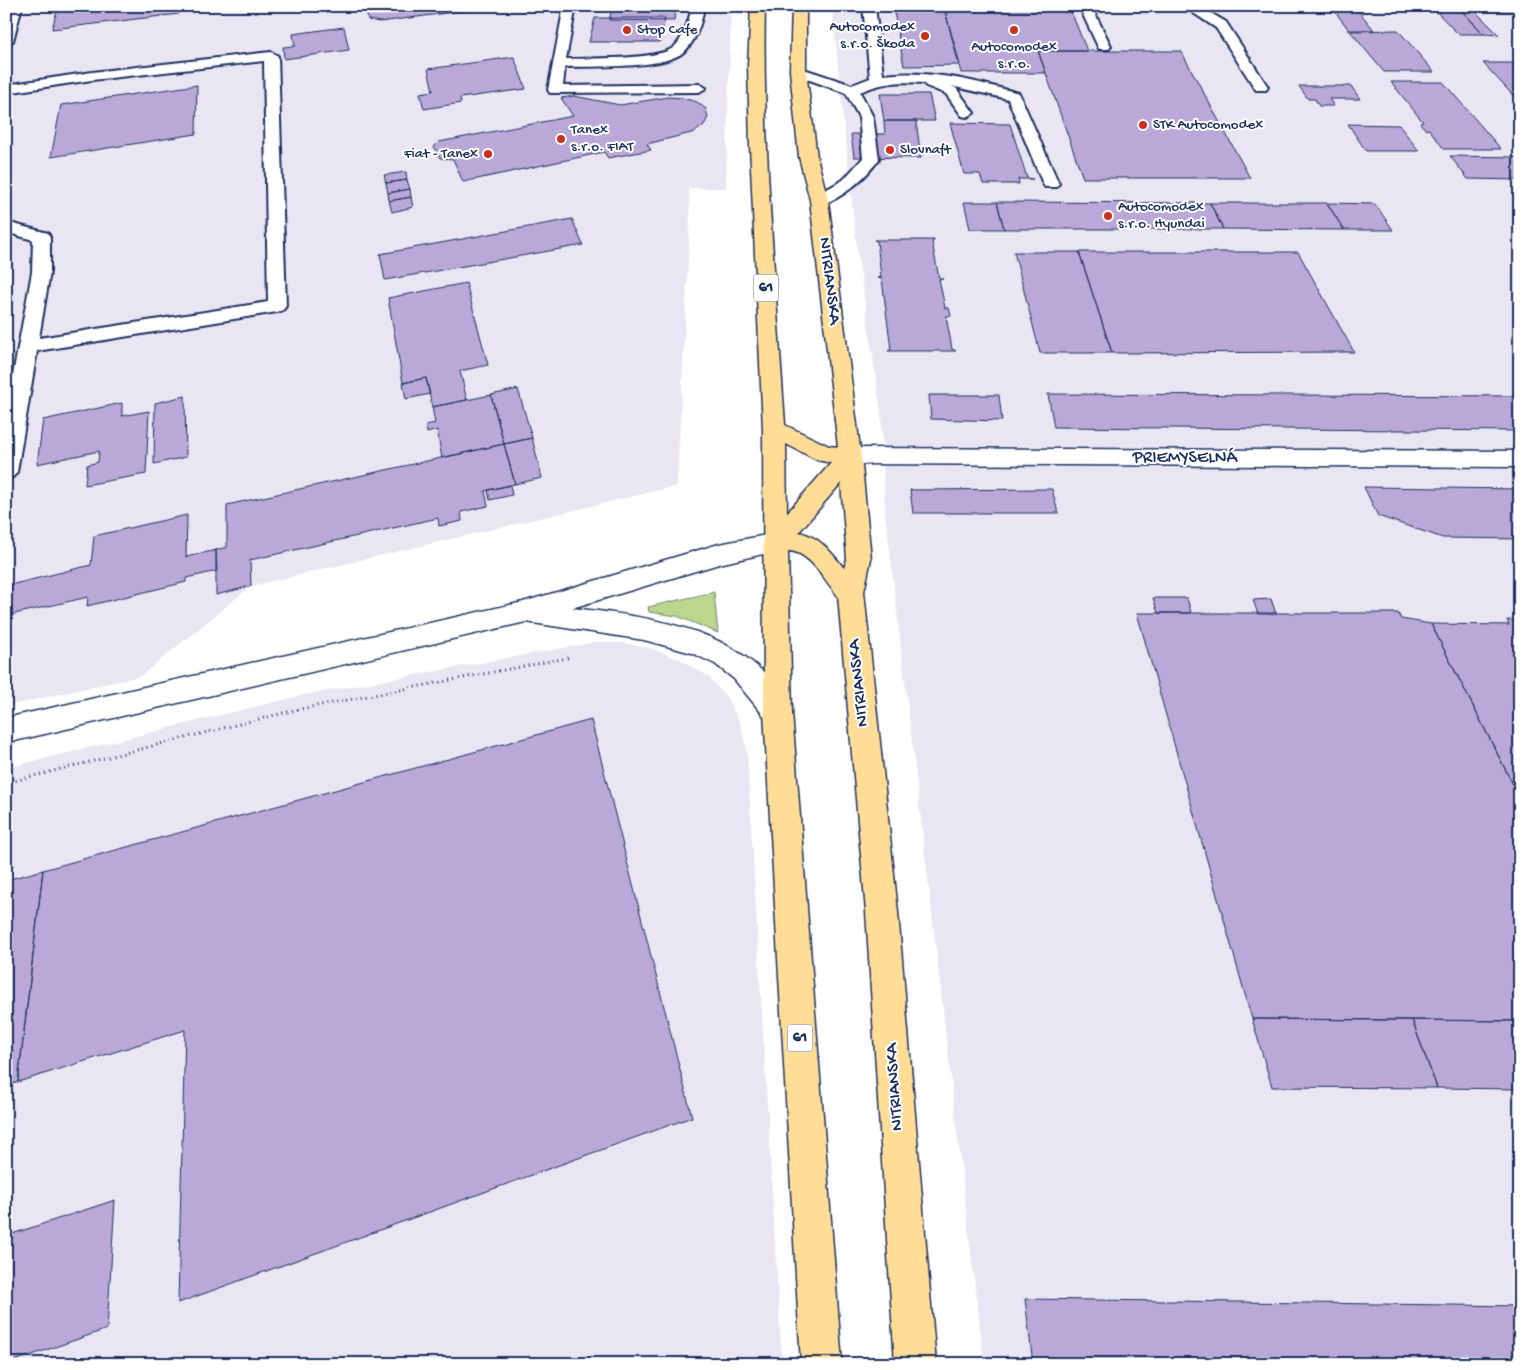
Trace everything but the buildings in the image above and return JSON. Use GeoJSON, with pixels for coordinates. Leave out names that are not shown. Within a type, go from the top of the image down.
{"type":"FeatureCollection","features":[{"type":"Feature","properties":{"kind":"main road","name":"61"},"geometry":{"type":"LineString","coordinates":[[758,6],[756,65],[758,146],[774,429],[778,712],[822,1364]]}},
{"type":"Feature","properties":{"kind":"main road","name":"NITRIANSKA"},"geometry":{"type":"LineString","coordinates":[[799,6],[798,71],[808,157],[819,200],[850,456],[859,559],[851,592],[882,912],[916,1364]]}},
{"type":"Feature","properties":{"kind":"main road"},"geometry":{"type":"LineString","coordinates":[[774,429],[825,454],[850,456]]}},
{"type":"Feature","properties":{"kind":"main road"},"geometry":{"type":"LineString","coordinates":[[777,542],[850,456]]}},
{"type":"Feature","properties":{"kind":"main road"},"geometry":{"type":"LineString","coordinates":[[777,542],[801,542],[816,551],[838,580],[851,592]]}},
{"type":"Feature","properties":{"kind":"street","name":"PRIEMYSELNÁ"},"geometry":{"type":"LineString","coordinates":[[850,456],[1520,459]]}},
{"type":"Feature","properties":{"kind":"street"},"geometry":{"type":"LineString","coordinates":[[6,731],[523,612],[719,554],[777,542]]}},
{"type":"Feature","properties":{"kind":"street"},"geometry":{"type":"LineString","coordinates":[[523,612],[672,633],[716,653],[743,670],[778,712]]}},
{"type":"Feature","properties":{"kind":"lane"},"geometry":{"type":"LineString","coordinates":[[6,41],[16,6]]}},
{"type":"Feature","properties":{"kind":"lane"},"geometry":{"type":"LineString","coordinates":[[570,6],[555,90],[699,88]]}},
{"type":"Feature","properties":{"kind":"lane"},"geometry":{"type":"LineString","coordinates":[[559,63],[652,58],[668,55],[677,50],[696,22],[698,6]]}},
{"type":"Feature","properties":{"kind":"lane"},"geometry":{"type":"LineString","coordinates":[[869,6],[876,80]]}},
{"type":"Feature","properties":{"kind":"lane"},"geometry":{"type":"LineString","coordinates":[[1085,6],[1104,46]]}},
{"type":"Feature","properties":{"kind":"lane"},"geometry":{"type":"LineString","coordinates":[[1189,6],[1221,26],[1261,86]]}},
{"type":"Feature","properties":{"kind":"lane"},"geometry":{"type":"LineString","coordinates":[[6,89],[92,76],[271,56],[277,306],[28,346]]}},
{"type":"Feature","properties":{"kind":"lane"},"geometry":{"type":"LineString","coordinates":[[798,71],[852,90],[876,80],[922,79],[973,85],[1014,96],[1051,184]]}},
{"type":"Feature","properties":{"kind":"lane"},"geometry":{"type":"LineString","coordinates":[[922,79],[952,91],[967,114]]}},
{"type":"Feature","properties":{"kind":"lane"},"geometry":{"type":"LineString","coordinates":[[819,200],[849,183],[871,160],[866,117],[852,90]]}},
{"type":"Feature","properties":{"kind":"lane"},"geometry":{"type":"LineString","coordinates":[[6,227],[42,237],[42,272],[6,472]]}},
{"type":"Feature","properties":{"kind":"path"},"geometry":{"type":"LineString","coordinates":[[6,783],[295,710],[582,655]]}},
{"type":"Feature","properties":{"kind":"shaded area"},"geometry":{"type":"Polygon","coordinates":[[[6,6],[731,6],[726,188],[689,188],[690,220],[677,486],[251,586],[141,676],[6,706],[6,6]]]}},
{"type":"Feature","properties":{"kind":"shaded area"},"geometry":{"type":"Polygon","coordinates":[[[832,6],[1520,6],[1520,1364],[984,1364],[885,509],[881,412],[856,242],[832,6]]]}},
{"type":"Feature","properties":{"kind":"shaded area"},"geometry":{"type":"Polygon","coordinates":[[[596,642],[622,643],[650,648],[681,660],[708,676],[727,698],[741,725],[747,752],[782,1364],[6,1364],[6,768],[299,696],[596,642]]]}},
{"type":"Feature","properties":{"kind":"green space"},"geometry":{"type":"Polygon","coordinates":[[[714,592],[718,633],[677,616],[649,612],[648,607],[714,592]]]}},
{"type":"Feature","properties":{"kind":"place","name":"Stop Cafe"},"geometry":{"type":"Point","coordinates":[627,30]}},
{"type":"Feature","properties":{"kind":"place","name":"Autocomodex s.r.o."},"geometry":{"type":"Point","coordinates":[1014,30]}},
{"type":"Feature","properties":{"kind":"place","name":"Autocomodex s.r.o. Škoda"},"geometry":{"type":"Point","coordinates":[925,36]}},
{"type":"Feature","properties":{"kind":"place","name":"STK Autocomodex"},"geometry":{"type":"Point","coordinates":[1143,125]}},
{"type":"Feature","properties":{"kind":"place","name":"Tanex s.r.o. FIAT"},"geometry":{"type":"Point","coordinates":[561,139]}},
{"type":"Feature","properties":{"kind":"place","name":"Slovnaft"},"geometry":{"type":"Point","coordinates":[890,150]}},
{"type":"Feature","properties":{"kind":"place","name":"Fiat - Tanex"},"geometry":{"type":"Point","coordinates":[488,154]}},
{"type":"Feature","properties":{"kind":"place","name":"Autocomodex s.r.o. Hyundai"},"geometry":{"type":"Point","coordinates":[1108,216]}}]}
